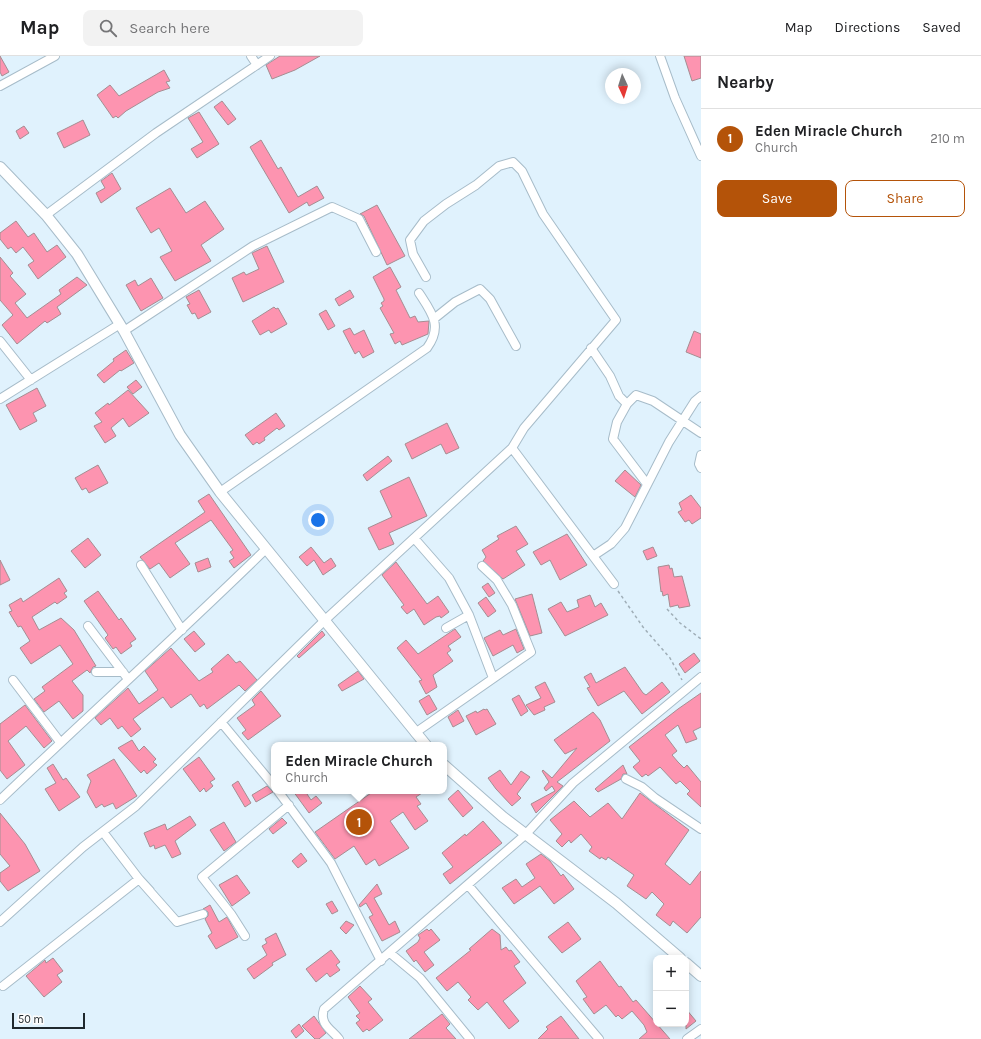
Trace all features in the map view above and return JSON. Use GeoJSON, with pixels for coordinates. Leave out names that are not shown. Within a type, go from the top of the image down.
{"type":"FeatureCollection","features":[{"type":"Feature","properties":{"kind":"street"},"geometry":{"type":"LineString","coordinates":[[0,86],[55,56]]}},
{"type":"Feature","properties":{"kind":"street"},"geometry":{"type":"LineString","coordinates":[[251,56],[257,65]]}},
{"type":"Feature","properties":{"kind":"street"},"geometry":{"type":"LineString","coordinates":[[46,215],[156,134],[270,56]]}},
{"type":"Feature","properties":{"kind":"street"},"geometry":{"type":"LineString","coordinates":[[660,56],[675,98],[701,156]]}},
{"type":"Feature","properties":{"kind":"street"},"geometry":{"type":"LineString","coordinates":[[0,922],[42,883],[136,806],[324,620],[512,448],[524,428],[616,320],[543,214],[522,171],[513,162],[500,166],[476,185],[446,204],[424,221],[413,235],[410,240],[413,254],[426,277]]}},
{"type":"Feature","properties":{"kind":"street"},"geometry":{"type":"LineString","coordinates":[[0,167],[46,215],[77,254],[122,328],[180,435],[220,492],[423,742]]}},
{"type":"Feature","properties":{"kind":"street"},"geometry":{"type":"LineString","coordinates":[[0,399],[122,328],[253,246],[332,207],[359,219],[376,252]]}},
{"type":"Feature","properties":{"kind":"street"},"geometry":{"type":"LineString","coordinates":[[435,318],[455,302],[480,289],[490,299],[516,346]]}},
{"type":"Feature","properties":{"kind":"street"},"geometry":{"type":"LineString","coordinates":[[220,492],[427,348],[435,334],[435,318],[419,293]]}},
{"type":"Feature","properties":{"kind":"street"},"geometry":{"type":"LineString","coordinates":[[0,341],[31,380]]}},
{"type":"Feature","properties":{"kind":"street"},"geometry":{"type":"LineString","coordinates":[[591,349],[610,376],[619,396],[627,404]]}},
{"type":"Feature","properties":{"kind":"street"},"geometry":{"type":"LineString","coordinates":[[646,484],[613,439],[617,422],[627,404],[636,395],[653,401],[701,433]]}},
{"type":"Feature","properties":{"kind":"street"},"geometry":{"type":"LineString","coordinates":[[593,556],[611,544],[625,528],[646,484],[683,420],[695,401],[701,396]]}},
{"type":"Feature","properties":{"kind":"street"},"geometry":{"type":"LineString","coordinates":[[512,448],[614,584]]}},
{"type":"Feature","properties":{"kind":"street"},"geometry":{"type":"LineString","coordinates":[[701,455],[699,464],[701,468]]}},
{"type":"Feature","properties":{"kind":"street"},"geometry":{"type":"LineString","coordinates":[[414,538],[449,578],[470,615],[493,678]]}},
{"type":"Feature","properties":{"kind":"street"},"geometry":{"type":"LineString","coordinates":[[0,800],[125,676],[182,630],[266,549]]}},
{"type":"Feature","properties":{"kind":"street"},"geometry":{"type":"LineString","coordinates":[[141,565],[182,630]]}},
{"type":"Feature","properties":{"kind":"street"},"geometry":{"type":"LineString","coordinates":[[415,733],[493,678],[530,655],[531,649],[512,605],[496,580],[482,566]]}},
{"type":"Feature","properties":{"kind":"street"},"geometry":{"type":"LineString","coordinates":[[446,628],[470,615]]}},
{"type":"Feature","properties":{"kind":"street"},"geometry":{"type":"LineString","coordinates":[[88,626],[125,676]]}},
{"type":"Feature","properties":{"kind":"street"},"geometry":{"type":"LineString","coordinates":[[96,672],[125,676]]}},
{"type":"Feature","properties":{"kind":"street"},"geometry":{"type":"LineString","coordinates":[[336,1038],[324,1024],[322,1017],[324,1010],[525,835],[573,783],[701,677]]}},
{"type":"Feature","properties":{"kind":"street"},"geometry":{"type":"LineString","coordinates":[[13,680],[60,742]]}},
{"type":"Feature","properties":{"kind":"street"},"geometry":{"type":"LineString","coordinates":[[221,722],[271,782]]}},
{"type":"Feature","properties":{"kind":"street"},"geometry":{"type":"LineString","coordinates":[[447,768],[502,817],[616,903],[677,955]]}},
{"type":"Feature","properties":{"kind":"street"},"geometry":{"type":"LineString","coordinates":[[626,779],[642,787],[701,829]]}},
{"type":"Feature","properties":{"kind":"street"},"geometry":{"type":"LineString","coordinates":[[280,794],[331,863],[381,961]]}},
{"type":"Feature","properties":{"kind":"street"},"geometry":{"type":"LineString","coordinates":[[245,936],[231,914],[202,877],[289,805]]}},
{"type":"Feature","properties":{"kind":"street"},"geometry":{"type":"LineString","coordinates":[[103,832],[139,879],[177,922],[203,914]]}},
{"type":"Feature","properties":{"kind":"street"},"geometry":{"type":"LineString","coordinates":[[139,879],[150,891]]}},
{"type":"Feature","properties":{"kind":"street"},"geometry":{"type":"LineString","coordinates":[[3,986],[139,879]]}},
{"type":"Feature","properties":{"kind":"street"},"geometry":{"type":"LineString","coordinates":[[468,885],[599,1039]]}},
{"type":"Feature","properties":{"kind":"street"},"geometry":{"type":"LineString","coordinates":[[390,953],[420,978],[470,1039]]}},
{"type":"Feature","properties":{"kind":"street"},"geometry":{"type":"LineString","coordinates":[[689,966],[701,976]]}},
{"type":"Feature","properties":{"kind":"street"},"geometry":{"type":"LineString","coordinates":[[687,1039],[701,1029]]}},
{"type":"Feature","properties":{"kind":"path"},"geometry":{"type":"LineString","coordinates":[[614,584],[643,627],[670,658],[687,689]]}},
{"type":"Feature","properties":{"kind":"path"},"geometry":{"type":"LineString","coordinates":[[668,610],[680,623],[701,639]]}},
{"type":"Feature","properties":{"kind":"building"},"geometry":{"type":"Polygon","coordinates":[[[0,56],[9,72],[2,76],[0,72],[0,56]]]}},
{"type":"Feature","properties":{"kind":"building"},"geometry":{"type":"Polygon","coordinates":[[[280,56],[320,56],[295,70],[272,79],[266,65],[280,56]]]}},
{"type":"Feature","properties":{"kind":"building"},"geometry":{"type":"Polygon","coordinates":[[[684,56],[701,56],[701,78],[692,81],[684,56]]]}},
{"type":"Feature","properties":{"kind":"building"},"geometry":{"type":"Polygon","coordinates":[[[164,70],[170,81],[166,82],[170,88],[158,92],[126,111],[118,118],[116,116],[113,118],[97,95],[110,85],[119,96],[164,70]]]}},
{"type":"Feature","properties":{"kind":"building"},"geometry":{"type":"Polygon","coordinates":[[[222,101],[236,119],[228,125],[214,107],[222,101]]]}},
{"type":"Feature","properties":{"kind":"building"},"geometry":{"type":"Polygon","coordinates":[[[199,112],[219,144],[197,158],[191,149],[203,142],[188,118],[199,112]]]}},
{"type":"Feature","properties":{"kind":"building"},"geometry":{"type":"Polygon","coordinates":[[[83,120],[90,135],[64,148],[57,133],[83,120]]]}},
{"type":"Feature","properties":{"kind":"building"},"geometry":{"type":"Polygon","coordinates":[[[24,126],[29,133],[20,139],[16,131],[24,126]]]}},
{"type":"Feature","properties":{"kind":"building"},"geometry":{"type":"Polygon","coordinates":[[[261,140],[278,169],[281,167],[298,197],[317,186],[324,198],[309,206],[307,202],[289,213],[250,147],[261,140]]]}},
{"type":"Feature","properties":{"kind":"building"},"geometry":{"type":"Polygon","coordinates":[[[112,173],[121,189],[101,203],[96,193],[105,188],[101,181],[112,173]]]}},
{"type":"Feature","properties":{"kind":"building"},"geometry":{"type":"Polygon","coordinates":[[[170,188],[186,213],[205,201],[224,229],[201,245],[211,261],[175,281],[160,257],[172,251],[159,228],[151,233],[136,208],[170,188]]]}},
{"type":"Feature","properties":{"kind":"building"},"geometry":{"type":"Polygon","coordinates":[[[377,205],[405,256],[387,265],[364,216],[360,214],[377,205]]]}},
{"type":"Feature","properties":{"kind":"building"},"geometry":{"type":"Polygon","coordinates":[[[16,221],[28,237],[34,233],[47,252],[57,245],[66,257],[38,279],[28,265],[34,261],[23,247],[16,253],[11,247],[8,249],[0,239],[0,233],[16,221]]]}},
{"type":"Feature","properties":{"kind":"building"},"geometry":{"type":"Polygon","coordinates":[[[267,246],[284,282],[243,302],[232,278],[244,272],[246,275],[259,269],[252,253],[267,246]]]}},
{"type":"Feature","properties":{"kind":"building"},"geometry":{"type":"Polygon","coordinates":[[[0,257],[13,273],[10,276],[26,294],[15,303],[27,318],[61,294],[59,290],[77,277],[87,285],[57,307],[61,314],[47,323],[45,321],[17,344],[2,325],[13,315],[0,300],[0,257]]]}},
{"type":"Feature","properties":{"kind":"building"},"geometry":{"type":"Polygon","coordinates":[[[390,267],[401,287],[396,290],[410,318],[415,316],[418,322],[429,321],[428,334],[402,345],[400,341],[395,344],[390,334],[394,333],[380,308],[383,306],[381,303],[384,299],[373,277],[390,267]]]}},
{"type":"Feature","properties":{"kind":"building"},"geometry":{"type":"Polygon","coordinates":[[[151,278],[163,298],[141,311],[126,285],[135,280],[138,286],[151,278]]]}},
{"type":"Feature","properties":{"kind":"building"},"geometry":{"type":"Polygon","coordinates":[[[199,290],[211,312],[198,319],[195,313],[192,314],[187,305],[190,304],[186,297],[199,290]]]}},
{"type":"Feature","properties":{"kind":"building"},"geometry":{"type":"Polygon","coordinates":[[[350,290],[354,297],[339,306],[335,299],[350,290]]]}},
{"type":"Feature","properties":{"kind":"building"},"geometry":{"type":"Polygon","coordinates":[[[274,307],[276,309],[278,308],[287,324],[271,333],[269,330],[260,335],[252,321],[274,307]]]}},
{"type":"Feature","properties":{"kind":"building"},"geometry":{"type":"Polygon","coordinates":[[[326,310],[335,326],[328,330],[319,314],[326,310]]]}},
{"type":"Feature","properties":{"kind":"building"},"geometry":{"type":"Polygon","coordinates":[[[350,328],[354,335],[364,330],[374,352],[363,358],[359,351],[355,354],[343,331],[350,328]]]}},
{"type":"Feature","properties":{"kind":"building"},"geometry":{"type":"Polygon","coordinates":[[[694,331],[701,334],[701,358],[686,352],[694,331]]]}},
{"type":"Feature","properties":{"kind":"building"},"geometry":{"type":"Polygon","coordinates":[[[126,350],[134,363],[121,371],[120,370],[104,383],[97,375],[114,361],[113,359],[126,350]]]}},
{"type":"Feature","properties":{"kind":"building"},"geometry":{"type":"Polygon","coordinates":[[[136,380],[142,387],[133,394],[127,387],[136,380]]]}},
{"type":"Feature","properties":{"kind":"building"},"geometry":{"type":"Polygon","coordinates":[[[37,388],[46,406],[33,413],[37,421],[20,430],[6,405],[37,388]]]}},
{"type":"Feature","properties":{"kind":"building"},"geometry":{"type":"Polygon","coordinates":[[[128,390],[149,413],[129,427],[123,418],[111,428],[116,436],[105,443],[94,426],[102,422],[95,413],[108,403],[109,405],[128,390]]]}},
{"type":"Feature","properties":{"kind":"building"},"geometry":{"type":"Polygon","coordinates":[[[276,413],[285,426],[279,430],[277,428],[264,438],[265,440],[259,444],[257,442],[253,445],[245,435],[276,413]]]}},
{"type":"Feature","properties":{"kind":"building"},"geometry":{"type":"Polygon","coordinates":[[[447,423],[459,448],[446,454],[441,444],[412,459],[405,444],[447,423]]]}},
{"type":"Feature","properties":{"kind":"building"},"geometry":{"type":"Polygon","coordinates":[[[388,456],[392,461],[367,481],[363,475],[388,456]]]}},
{"type":"Feature","properties":{"kind":"building"},"geometry":{"type":"Polygon","coordinates":[[[98,465],[108,483],[89,493],[86,488],[82,490],[75,478],[98,465]]]}},
{"type":"Feature","properties":{"kind":"building"},"geometry":{"type":"Polygon","coordinates":[[[625,470],[641,485],[635,497],[615,481],[625,470]]]}},
{"type":"Feature","properties":{"kind":"building"},"geometry":{"type":"Polygon","coordinates":[[[409,477],[427,516],[389,533],[394,544],[379,550],[368,528],[392,517],[380,491],[409,477]]]}},
{"type":"Feature","properties":{"kind":"building"},"geometry":{"type":"Polygon","coordinates":[[[209,494],[251,555],[234,568],[229,561],[234,558],[230,552],[233,550],[211,520],[175,543],[190,564],[170,578],[159,563],[150,569],[140,557],[205,512],[198,501],[209,494]]]}},
{"type":"Feature","properties":{"kind":"building"},"geometry":{"type":"Polygon","coordinates":[[[691,495],[701,508],[701,518],[692,524],[689,520],[685,522],[678,512],[682,510],[679,503],[691,495]]]}},
{"type":"Feature","properties":{"kind":"building"},"geometry":{"type":"Polygon","coordinates":[[[516,526],[528,544],[516,551],[525,565],[503,579],[483,561],[486,557],[482,550],[499,539],[497,536],[516,526]]]}},
{"type":"Feature","properties":{"kind":"building"},"geometry":{"type":"Polygon","coordinates":[[[567,534],[587,565],[560,580],[550,560],[541,565],[533,552],[567,534]]]}},
{"type":"Feature","properties":{"kind":"building"},"geometry":{"type":"Polygon","coordinates":[[[88,538],[101,555],[85,568],[71,551],[88,538]]]}},
{"type":"Feature","properties":{"kind":"building"},"geometry":{"type":"Polygon","coordinates":[[[311,547],[324,563],[331,558],[336,566],[323,575],[314,560],[307,566],[299,557],[311,547]]]}},
{"type":"Feature","properties":{"kind":"building"},"geometry":{"type":"Polygon","coordinates":[[[653,547],[657,556],[647,560],[643,551],[653,547]]]}},
{"type":"Feature","properties":{"kind":"building"},"geometry":{"type":"Polygon","coordinates":[[[208,558],[211,567],[198,572],[195,563],[208,558]]]}},
{"type":"Feature","properties":{"kind":"building"},"geometry":{"type":"Polygon","coordinates":[[[0,560],[10,580],[0,585],[0,560]]]}},
{"type":"Feature","properties":{"kind":"building"},"geometry":{"type":"Polygon","coordinates":[[[396,562],[427,604],[438,596],[449,612],[441,618],[440,616],[436,617],[424,625],[414,609],[407,614],[401,607],[404,605],[382,575],[396,562]]]}},
{"type":"Feature","properties":{"kind":"building"},"geometry":{"type":"Polygon","coordinates":[[[669,565],[670,569],[672,568],[674,577],[682,576],[690,606],[679,608],[678,605],[670,607],[668,594],[663,596],[662,591],[661,592],[658,567],[669,565]]]}},
{"type":"Feature","properties":{"kind":"building"},"geometry":{"type":"Polygon","coordinates":[[[59,578],[67,591],[64,593],[67,597],[57,604],[55,602],[32,617],[39,630],[61,618],[74,630],[96,666],[93,667],[90,673],[87,670],[72,681],[83,695],[83,711],[73,719],[59,701],[44,712],[34,699],[45,691],[42,687],[73,664],[60,645],[31,664],[20,648],[30,641],[21,626],[18,627],[9,612],[12,611],[9,605],[21,598],[23,602],[59,578]]]}},
{"type":"Feature","properties":{"kind":"building"},"geometry":{"type":"Polygon","coordinates":[[[488,583],[495,593],[489,597],[482,587],[488,583]]]}},
{"type":"Feature","properties":{"kind":"building"},"geometry":{"type":"Polygon","coordinates":[[[98,591],[119,620],[121,618],[136,639],[130,643],[132,646],[121,654],[116,647],[113,649],[105,638],[108,635],[84,601],[98,591]]]}},
{"type":"Feature","properties":{"kind":"building"},"geometry":{"type":"Polygon","coordinates":[[[532,594],[542,633],[530,636],[515,599],[532,594]]]}},
{"type":"Feature","properties":{"kind":"building"},"geometry":{"type":"Polygon","coordinates":[[[590,595],[595,607],[601,603],[608,615],[565,636],[548,609],[561,602],[567,612],[579,607],[577,600],[590,595]]]}},
{"type":"Feature","properties":{"kind":"building"},"geometry":{"type":"Polygon","coordinates":[[[486,597],[496,611],[488,617],[478,603],[486,597]]]}},
{"type":"Feature","properties":{"kind":"building"},"geometry":{"type":"Polygon","coordinates":[[[455,629],[461,637],[448,646],[451,650],[447,653],[453,661],[433,675],[437,687],[426,694],[419,681],[422,680],[397,648],[406,640],[418,654],[455,629]]]}},
{"type":"Feature","properties":{"kind":"building"},"geometry":{"type":"Polygon","coordinates":[[[516,629],[524,649],[517,653],[513,645],[493,656],[484,638],[500,630],[503,635],[516,629]]]}},
{"type":"Feature","properties":{"kind":"building"},"geometry":{"type":"Polygon","coordinates":[[[194,631],[205,644],[195,652],[184,639],[194,631]]]}},
{"type":"Feature","properties":{"kind":"building"},"geometry":{"type":"Polygon","coordinates":[[[322,631],[325,635],[299,658],[297,656],[322,631]]]}},
{"type":"Feature","properties":{"kind":"building"},"geometry":{"type":"Polygon","coordinates":[[[171,648],[199,681],[213,672],[211,669],[228,654],[236,663],[240,661],[257,680],[245,691],[239,685],[207,709],[204,704],[200,707],[191,694],[171,708],[163,697],[133,719],[141,729],[131,737],[122,726],[118,729],[110,718],[101,725],[95,718],[128,688],[139,704],[158,690],[145,671],[171,648]]]}},
{"type":"Feature","properties":{"kind":"building"},"geometry":{"type":"Polygon","coordinates":[[[694,653],[700,661],[685,673],[679,664],[694,653]]]}},
{"type":"Feature","properties":{"kind":"building"},"geometry":{"type":"Polygon","coordinates":[[[625,667],[646,695],[662,682],[670,692],[642,714],[624,691],[598,706],[587,688],[590,687],[584,677],[591,673],[596,683],[625,667]]]}},
{"type":"Feature","properties":{"kind":"building"},"geometry":{"type":"Polygon","coordinates":[[[358,671],[364,679],[342,691],[338,685],[358,671]]]}},
{"type":"Feature","properties":{"kind":"building"},"geometry":{"type":"Polygon","coordinates":[[[545,682],[555,702],[544,707],[545,710],[534,715],[526,705],[541,698],[535,687],[545,682]]]}},
{"type":"Feature","properties":{"kind":"building"},"geometry":{"type":"Polygon","coordinates":[[[261,691],[281,716],[248,740],[242,733],[246,730],[237,718],[255,705],[252,700],[261,691]]]}},
{"type":"Feature","properties":{"kind":"building"},"geometry":{"type":"Polygon","coordinates":[[[701,693],[701,727],[693,731],[697,739],[686,743],[678,725],[665,735],[677,751],[672,755],[684,768],[687,765],[701,782],[701,807],[687,794],[690,791],[680,781],[676,784],[660,767],[648,776],[646,774],[642,777],[633,767],[640,761],[629,747],[701,693]]]}},
{"type":"Feature","properties":{"kind":"building"},"geometry":{"type":"Polygon","coordinates":[[[429,695],[437,709],[427,715],[419,701],[429,695]]]}},
{"type":"Feature","properties":{"kind":"building"},"geometry":{"type":"Polygon","coordinates":[[[519,695],[528,711],[521,716],[512,699],[519,695]]]}},
{"type":"Feature","properties":{"kind":"building"},"geometry":{"type":"Polygon","coordinates":[[[25,705],[52,741],[44,748],[26,726],[8,741],[25,765],[7,779],[0,770],[0,724],[25,705]]]}},
{"type":"Feature","properties":{"kind":"building"},"geometry":{"type":"Polygon","coordinates":[[[487,709],[496,724],[476,735],[466,716],[487,709]]]}},
{"type":"Feature","properties":{"kind":"building"},"geometry":{"type":"Polygon","coordinates":[[[458,710],[464,721],[453,727],[448,717],[458,710]]]}},
{"type":"Feature","properties":{"kind":"building"},"geometry":{"type":"Polygon","coordinates":[[[593,712],[600,720],[610,741],[557,782],[563,786],[536,813],[531,804],[555,791],[552,786],[546,791],[544,788],[549,782],[542,771],[543,770],[552,778],[577,748],[565,754],[554,740],[593,712]]]}},
{"type":"Feature","properties":{"kind":"building"},"geometry":{"type":"Polygon","coordinates":[[[132,740],[139,751],[144,746],[156,759],[153,762],[157,765],[147,774],[144,770],[141,773],[118,748],[132,740]]]}},
{"type":"Feature","properties":{"kind":"building"},"geometry":{"type":"Polygon","coordinates":[[[199,757],[215,779],[210,782],[213,786],[206,792],[204,788],[200,792],[183,769],[199,757]]]}},
{"type":"Feature","properties":{"kind":"building"},"geometry":{"type":"Polygon","coordinates":[[[114,759],[137,796],[116,809],[113,803],[104,807],[102,804],[96,808],[87,792],[91,781],[87,775],[114,759]]]}},
{"type":"Feature","properties":{"kind":"building"},"geometry":{"type":"Polygon","coordinates":[[[53,764],[63,780],[66,778],[80,797],[59,811],[45,789],[56,783],[47,768],[53,764]]]}},
{"type":"Feature","properties":{"kind":"building"},"geometry":{"type":"Polygon","coordinates":[[[623,765],[627,774],[623,774],[621,779],[598,792],[595,789],[623,765]]]}},
{"type":"Feature","properties":{"kind":"building"},"geometry":{"type":"Polygon","coordinates":[[[500,770],[511,785],[521,771],[530,777],[517,794],[521,798],[512,806],[488,778],[500,770]]]}},
{"type":"Feature","properties":{"kind":"building"},"geometry":{"type":"Polygon","coordinates":[[[238,781],[251,803],[245,807],[232,785],[238,781]]]}},
{"type":"Feature","properties":{"kind":"building"},"geometry":{"type":"Polygon","coordinates":[[[267,786],[271,790],[271,793],[256,802],[252,795],[267,786]]]}},
{"type":"Feature","properties":{"kind":"building"},"geometry":{"type":"Polygon","coordinates":[[[458,790],[473,808],[463,817],[448,799],[458,790]]]}},
{"type":"Feature","properties":{"kind":"building"},"geometry":{"type":"Polygon","coordinates":[[[640,793],[689,830],[665,864],[690,885],[701,871],[701,917],[687,933],[673,921],[670,926],[656,915],[664,904],[652,892],[646,899],[627,886],[634,875],[608,857],[606,860],[601,857],[600,859],[589,851],[592,847],[581,834],[571,843],[569,840],[562,847],[556,841],[562,834],[550,820],[574,801],[590,817],[608,803],[622,819],[640,793]]]}},
{"type":"Feature","properties":{"kind":"building"},"geometry":{"type":"Polygon","coordinates":[[[295,794],[307,794],[311,800],[316,796],[322,803],[309,813],[295,794]]]}},
{"type":"Feature","properties":{"kind":"building"},"geometry":{"type":"Polygon","coordinates":[[[370,794],[420,794],[416,797],[421,804],[417,806],[428,821],[415,830],[403,812],[390,821],[409,848],[379,866],[375,859],[366,865],[354,846],[335,859],[315,832],[370,794]]]}},
{"type":"Feature","properties":{"kind":"building"},"geometry":{"type":"Polygon","coordinates":[[[0,813],[25,844],[40,871],[8,891],[0,881],[0,873],[10,866],[0,854],[0,813]]]}},
{"type":"Feature","properties":{"kind":"building"},"geometry":{"type":"Polygon","coordinates":[[[190,816],[196,825],[175,841],[181,854],[172,858],[165,845],[155,849],[154,845],[150,847],[144,833],[165,824],[167,830],[190,816]]]}},
{"type":"Feature","properties":{"kind":"building"},"geometry":{"type":"Polygon","coordinates":[[[282,818],[287,823],[273,834],[269,829],[282,818]]]}},
{"type":"Feature","properties":{"kind":"building"},"geometry":{"type":"Polygon","coordinates":[[[483,821],[502,843],[450,884],[443,874],[453,867],[442,853],[465,834],[466,836],[483,821]]]}},
{"type":"Feature","properties":{"kind":"building"},"geometry":{"type":"Polygon","coordinates":[[[224,822],[236,842],[224,851],[210,830],[224,822]]]}},
{"type":"Feature","properties":{"kind":"building"},"geometry":{"type":"Polygon","coordinates":[[[301,853],[307,861],[298,868],[292,861],[301,853]]]}},
{"type":"Feature","properties":{"kind":"building"},"geometry":{"type":"Polygon","coordinates":[[[541,854],[550,861],[561,876],[563,874],[574,889],[554,904],[540,886],[514,904],[502,888],[516,879],[522,887],[535,878],[526,864],[541,854]]]}},
{"type":"Feature","properties":{"kind":"building"},"geometry":{"type":"Polygon","coordinates":[[[237,875],[250,893],[232,906],[219,885],[237,875]]]}},
{"type":"Feature","properties":{"kind":"building"},"geometry":{"type":"Polygon","coordinates":[[[377,884],[382,894],[374,898],[389,925],[395,921],[400,932],[382,941],[369,917],[373,915],[366,903],[360,907],[359,905],[377,884]]]}},
{"type":"Feature","properties":{"kind":"building"},"geometry":{"type":"Polygon","coordinates":[[[332,901],[338,911],[332,914],[326,904],[332,901]]]}},
{"type":"Feature","properties":{"kind":"building"},"geometry":{"type":"Polygon","coordinates":[[[210,905],[219,922],[227,917],[238,937],[216,949],[208,936],[212,933],[205,919],[208,916],[208,912],[203,909],[210,905]]]}},
{"type":"Feature","properties":{"kind":"building"},"geometry":{"type":"Polygon","coordinates":[[[346,921],[354,925],[346,934],[340,928],[346,921]]]}},
{"type":"Feature","properties":{"kind":"building"},"geometry":{"type":"Polygon","coordinates":[[[568,922],[581,939],[562,953],[548,937],[568,922]]]}},
{"type":"Feature","properties":{"kind":"building"},"geometry":{"type":"Polygon","coordinates":[[[427,929],[429,931],[431,929],[440,940],[424,952],[434,965],[425,972],[416,960],[414,962],[406,951],[418,942],[420,938],[418,935],[427,929]]]}},
{"type":"Feature","properties":{"kind":"building"},"geometry":{"type":"Polygon","coordinates":[[[492,929],[500,935],[501,950],[506,947],[509,951],[511,950],[520,962],[514,966],[526,983],[503,1001],[519,1021],[509,1029],[487,1002],[478,1010],[468,1000],[471,997],[458,982],[447,991],[436,978],[471,950],[469,949],[492,929]]]}},
{"type":"Feature","properties":{"kind":"building"},"geometry":{"type":"Polygon","coordinates":[[[276,933],[286,955],[272,963],[273,965],[254,979],[247,969],[267,955],[262,946],[267,943],[265,939],[276,933]]]}},
{"type":"Feature","properties":{"kind":"building"},"geometry":{"type":"Polygon","coordinates":[[[331,950],[340,962],[336,965],[340,970],[330,977],[327,973],[316,982],[306,969],[331,950]]]}},
{"type":"Feature","properties":{"kind":"building"},"geometry":{"type":"Polygon","coordinates":[[[53,958],[63,971],[57,975],[62,982],[44,997],[26,976],[45,960],[46,963],[53,958]]]}},
{"type":"Feature","properties":{"kind":"building"},"geometry":{"type":"Polygon","coordinates":[[[600,961],[619,987],[621,986],[633,1002],[636,1000],[653,1020],[653,1027],[660,1027],[670,1039],[639,1039],[647,1032],[644,1025],[632,1011],[622,1019],[618,1015],[616,1017],[606,1005],[594,1014],[583,999],[587,997],[576,981],[600,961]]]}},
{"type":"Feature","properties":{"kind":"building"},"geometry":{"type":"Polygon","coordinates":[[[360,986],[372,999],[368,1002],[383,1020],[369,1031],[367,1029],[363,1032],[356,1023],[360,1020],[356,1016],[360,1013],[348,997],[360,986]]]}},
{"type":"Feature","properties":{"kind":"building"},"geometry":{"type":"Polygon","coordinates":[[[689,1013],[696,1021],[689,1027],[689,1013]]]}},
{"type":"Feature","properties":{"kind":"building"},"geometry":{"type":"Polygon","coordinates":[[[442,1014],[450,1024],[446,1028],[456,1039],[409,1039],[442,1014]]]}},
{"type":"Feature","properties":{"kind":"building"},"geometry":{"type":"Polygon","coordinates":[[[314,1016],[326,1033],[319,1039],[315,1039],[302,1026],[314,1016]]]}},
{"type":"Feature","properties":{"kind":"building"},"geometry":{"type":"Polygon","coordinates":[[[561,1016],[579,1039],[538,1039],[548,1029],[546,1027],[561,1016]]]}},
{"type":"Feature","properties":{"kind":"building"},"geometry":{"type":"Polygon","coordinates":[[[299,1024],[304,1031],[296,1038],[291,1031],[299,1024]]]}},
{"type":"Feature","properties":{"kind":"place","name":"Eden Miracle Church"},"geometry":{"type":"Point","coordinates":[359,822]}}]}
